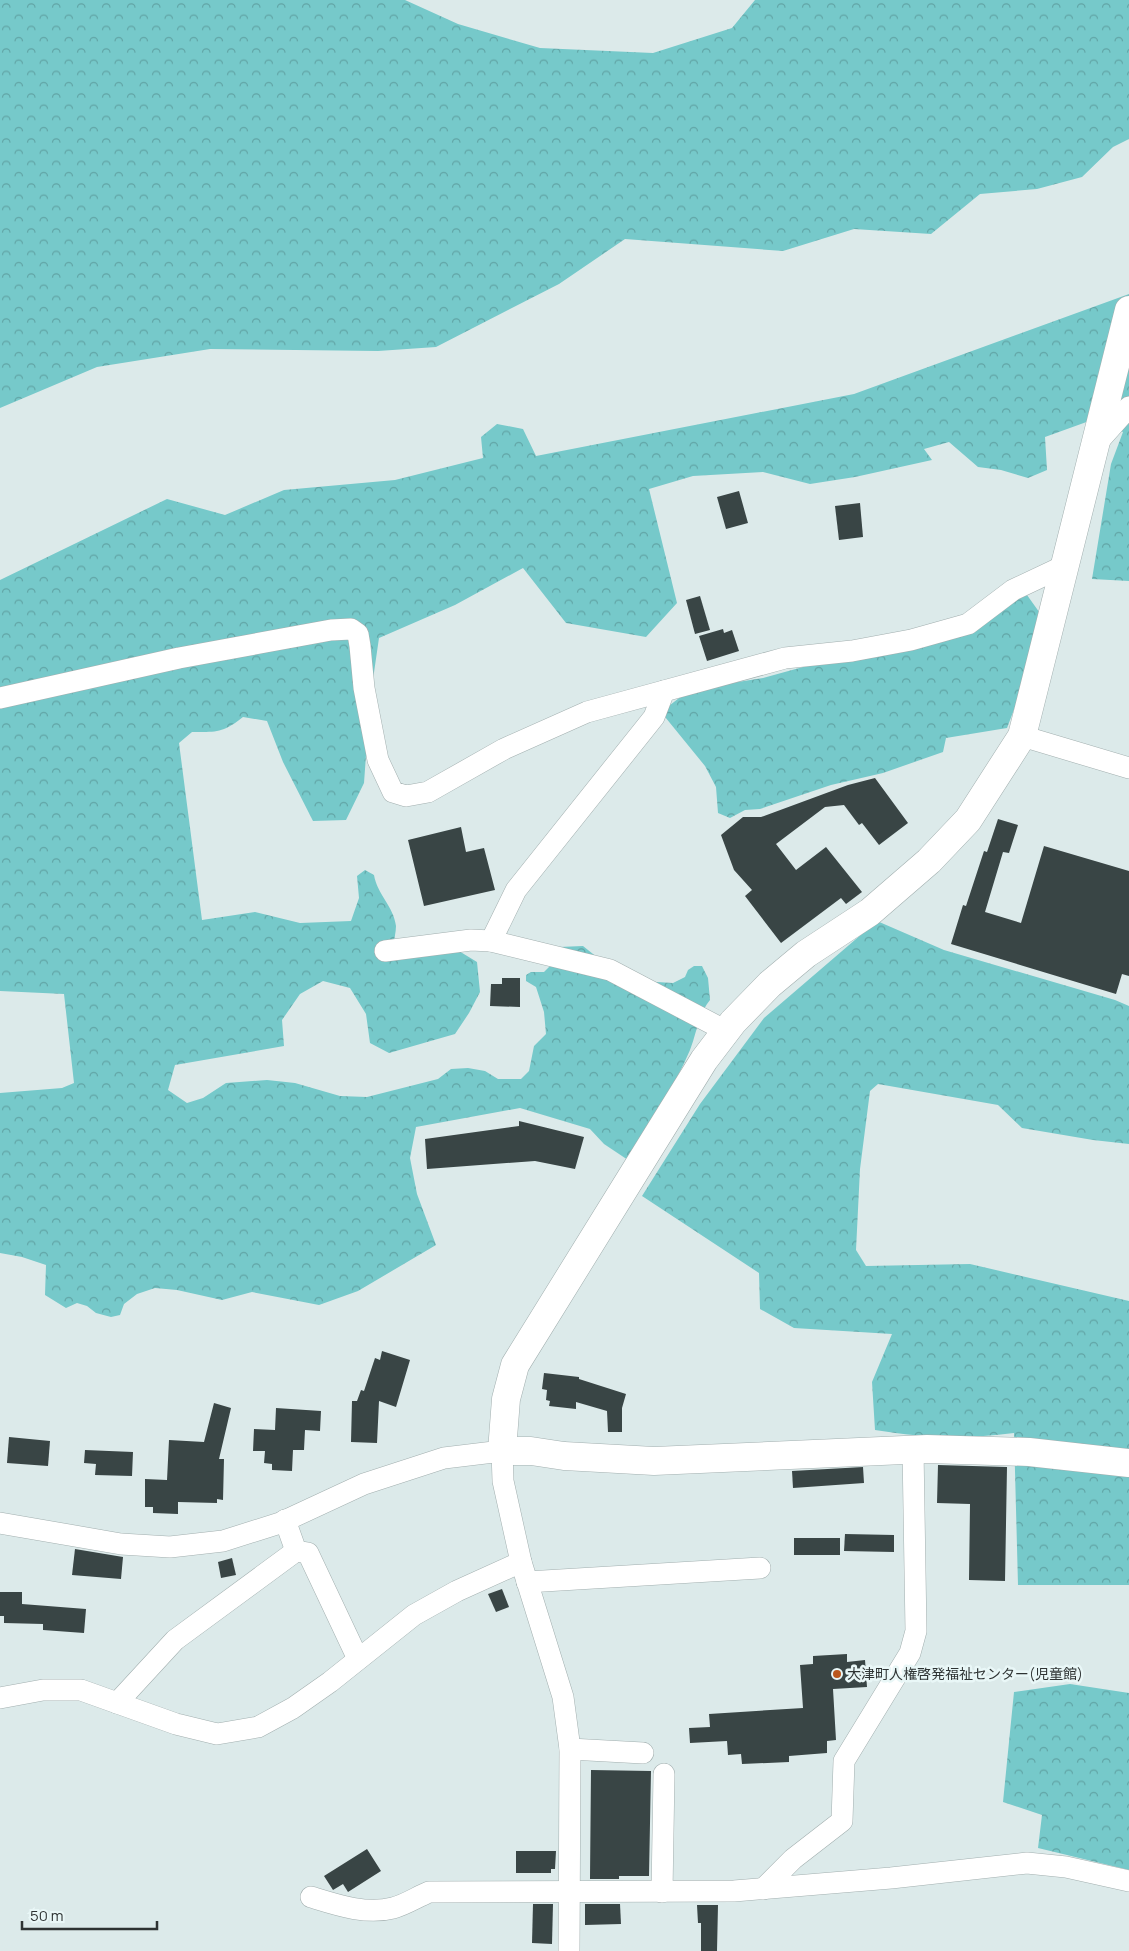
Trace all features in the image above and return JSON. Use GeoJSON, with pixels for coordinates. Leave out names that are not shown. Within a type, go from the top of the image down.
{"type":"FeatureCollection","features":[{"type":"Feature","properties":{"kind":"street"},"geometry":{"type":"LineString","coordinates":[[569,1951],[570,1749],[563,1697],[524,1572],[503,1481],[502,1450],[506,1399],[515,1365],[704,1060],[733,1022],[770,984],[806,954],[870,912],[929,861],[968,820],[1022,736],[1129,310]]}},
{"type":"Feature","properties":{"kind":"street"},"geometry":{"type":"LineString","coordinates":[[1096,444],[1129,407]]}},
{"type":"Feature","properties":{"kind":"street"},"geometry":{"type":"LineString","coordinates":[[0,698],[179,658],[331,630],[351,629],[358,634],[364,688],[378,760],[393,792],[406,796],[428,792],[504,749],[587,712],[785,658],[852,651],[911,640],[968,624],[1013,590],[1064,566]]}},
{"type":"Feature","properties":{"kind":"street"},"geometry":{"type":"LineString","coordinates":[[491,941],[516,890],[654,717],[664,691]]}},
{"type":"Feature","properties":{"kind":"street"},"geometry":{"type":"LineString","coordinates":[[1022,736],[1129,768]]}},
{"type":"Feature","properties":{"kind":"street"},"geometry":{"type":"LineString","coordinates":[[385,951],[471,940],[491,941],[610,970],[726,1031]]}},
{"type":"Feature","properties":{"kind":"street"},"geometry":{"type":"LineString","coordinates":[[763,1889],[793,1859],[842,1821],[844,1761],[910,1653],[916,1631],[913,1449]]}},
{"type":"Feature","properties":{"kind":"street"},"geometry":{"type":"LineString","coordinates":[[0,1524],[121,1544],[170,1547],[223,1541],[285,1520],[372,1481],[444,1458],[502,1450],[530,1450],[564,1456],[654,1461],[913,1449],[1029,1452],[1129,1463]]}},
{"type":"Feature","properties":{"kind":"street"},"geometry":{"type":"LineString","coordinates":[[285,1520],[296,1551]]}},
{"type":"Feature","properties":{"kind":"street"},"geometry":{"type":"LineString","coordinates":[[117,1703],[174,1640],[296,1551],[308,1553],[358,1659]]}},
{"type":"Feature","properties":{"kind":"street"},"geometry":{"type":"LineString","coordinates":[[0,1698],[43,1690],[81,1690],[176,1724],[217,1734],[258,1727],[293,1708],[414,1615],[457,1591],[524,1572],[760,1568]]}},
{"type":"Feature","properties":{"kind":"street"},"geometry":{"type":"LineString","coordinates":[[570,1749],[643,1753]]}},
{"type":"Feature","properties":{"kind":"street"},"geometry":{"type":"LineString","coordinates":[[662,1892],[664,1774]]}},
{"type":"Feature","properties":{"kind":"street"},"geometry":{"type":"LineString","coordinates":[[311,1897],[341,1906],[365,1910],[393,1908],[429,1892],[734,1891],[890,1878],[1027,1863],[1066,1866],[1129,1880]]}},
{"type":"Feature","properties":{"kind":"green space"},"geometry":{"type":"Polygon","coordinates":[[[0,0],[405,0],[458,24],[540,48],[653,53],[732,28],[755,0],[1129,0],[1129,139],[1113,147],[1082,177],[1037,189],[980,194],[931,234],[854,229],[783,251],[625,239],[559,284],[436,347],[378,351],[210,349],[97,367],[0,408],[0,0]]]}},
{"type":"Feature","properties":{"kind":"green space"},"geometry":{"type":"Polygon","coordinates":[[[1129,294],[1129,581],[1092,579],[1111,464],[1123,432],[1092,420],[1045,437],[1047,470],[1028,478],[1001,470],[978,467],[949,442],[924,449],[932,460],[855,477],[810,484],[763,472],[693,476],[649,489],[677,603],[646,637],[566,623],[523,568],[455,605],[379,638],[370,700],[364,783],[346,820],[313,821],[283,762],[267,721],[243,717],[225,729],[192,732],[179,743],[202,920],[255,912],[300,923],[351,921],[359,898],[357,876],[365,870],[374,875],[378,888],[395,919],[396,928],[393,946],[454,948],[477,962],[480,992],[455,1034],[389,1053],[370,1043],[366,1014],[350,988],[323,981],[300,994],[282,1020],[284,1046],[175,1065],[168,1090],[187,1103],[203,1098],[226,1083],[267,1080],[295,1083],[340,1096],[367,1097],[438,1079],[451,1069],[468,1068],[485,1071],[498,1079],[521,1079],[529,1071],[534,1046],[546,1034],[544,1012],[536,987],[526,981],[526,975],[531,972],[544,972],[552,964],[559,947],[583,946],[603,962],[641,981],[673,983],[685,977],[688,970],[694,966],[702,966],[708,978],[710,1000],[703,1012],[690,1050],[677,1078],[628,1160],[604,1144],[590,1129],[520,1108],[416,1127],[410,1158],[417,1194],[436,1245],[358,1291],[319,1305],[252,1292],[222,1300],[177,1290],[155,1288],[137,1294],[124,1304],[120,1315],[111,1317],[96,1313],[87,1306],[77,1303],[66,1308],[45,1295],[46,1265],[22,1257],[0,1253],[0,1093],[62,1088],[74,1083],[64,994],[0,991],[0,580],[167,499],[225,515],[284,490],[395,480],[483,458],[481,437],[497,424],[523,429],[536,456],[854,394],[1129,294]]]}},
{"type":"Feature","properties":{"kind":"green space"},"geometry":{"type":"Polygon","coordinates":[[[1027,595],[1042,616],[1026,678],[1007,728],[946,738],[943,752],[883,773],[831,785],[760,809],[745,810],[730,818],[718,813],[716,787],[705,766],[661,712],[683,695],[725,684],[763,678],[832,659],[1027,595]]]}},
{"type":"Feature","properties":{"kind":"green space"},"geometry":{"type":"Polygon","coordinates":[[[877,921],[944,950],[1115,1000],[1129,1006],[1129,1144],[1022,1128],[998,1105],[878,1084],[870,1091],[860,1169],[856,1250],[866,1266],[970,1264],[1129,1301],[1129,1585],[1018,1585],[1014,1433],[944,1437],[875,1430],[872,1382],[892,1334],[794,1328],[760,1309],[759,1273],[642,1196],[700,1104],[764,1018],[877,921]]]}},
{"type":"Feature","properties":{"kind":"green space"},"geometry":{"type":"Polygon","coordinates":[[[1070,1684],[1129,1693],[1129,1870],[1038,1848],[1042,1815],[1003,1802],[1014,1692],[1070,1684]]]}},
{"type":"Feature","properties":{"kind":"building"},"geometry":{"type":"Polygon","coordinates":[[[739,491],[748,523],[726,529],[717,497],[739,491]]]}},
{"type":"Feature","properties":{"kind":"building"},"geometry":{"type":"Polygon","coordinates":[[[860,503],[863,537],[839,540],[835,506],[860,503]]]}},
{"type":"Feature","properties":{"kind":"building"},"geometry":{"type":"Polygon","coordinates":[[[700,596],[710,630],[695,634],[686,600],[700,596]]]}},
{"type":"Feature","properties":{"kind":"building"},"geometry":{"type":"Polygon","coordinates":[[[723,629],[724,633],[732,630],[739,651],[707,661],[699,636],[723,629]]]}},
{"type":"Feature","properties":{"kind":"building"},"geometry":{"type":"Polygon","coordinates":[[[875,778],[908,823],[879,845],[862,823],[859,825],[844,805],[825,807],[776,844],[796,870],[826,847],[862,892],[846,904],[841,898],[781,943],[745,896],[752,890],[734,870],[721,835],[743,817],[761,817],[848,785],[875,778]]]}},
{"type":"Feature","properties":{"kind":"building"},"geometry":{"type":"Polygon","coordinates":[[[998,819],[1018,825],[1009,853],[1003,852],[985,912],[1021,923],[1044,846],[1129,871],[1129,976],[1122,974],[1116,994],[951,944],[963,905],[966,906],[984,851],[987,852],[998,819]]]}},
{"type":"Feature","properties":{"kind":"building"},"geometry":{"type":"Polygon","coordinates":[[[461,827],[466,852],[484,848],[495,890],[424,906],[408,840],[461,827]]]}},
{"type":"Feature","properties":{"kind":"building"},"geometry":{"type":"Polygon","coordinates":[[[502,978],[520,978],[520,1007],[490,1006],[491,984],[502,984],[502,978]]]}},
{"type":"Feature","properties":{"kind":"building"},"geometry":{"type":"Polygon","coordinates":[[[519,1121],[584,1137],[575,1169],[535,1161],[427,1169],[425,1139],[519,1126],[519,1121]]]}},
{"type":"Feature","properties":{"kind":"building"},"geometry":{"type":"Polygon","coordinates":[[[382,1351],[410,1360],[396,1407],[379,1401],[377,1443],[351,1442],[352,1401],[357,1401],[361,1390],[364,1391],[375,1358],[380,1360],[382,1351]]]}},
{"type":"Feature","properties":{"kind":"building"},"geometry":{"type":"Polygon","coordinates":[[[544,1373],[579,1377],[579,1379],[626,1394],[622,1408],[622,1432],[608,1432],[607,1411],[576,1402],[576,1409],[549,1406],[550,1401],[546,1400],[547,1390],[542,1389],[544,1373]]]}},
{"type":"Feature","properties":{"kind":"building"},"geometry":{"type":"Polygon","coordinates":[[[214,1403],[231,1408],[219,1459],[224,1459],[223,1500],[217,1499],[217,1503],[178,1502],[178,1514],[153,1513],[153,1507],[145,1507],[145,1479],[167,1480],[169,1440],[204,1442],[214,1403]]]}},
{"type":"Feature","properties":{"kind":"building"},"geometry":{"type":"Polygon","coordinates":[[[276,1408],[321,1411],[320,1431],[305,1430],[304,1450],[293,1450],[292,1471],[272,1470],[272,1464],[264,1463],[265,1451],[253,1451],[254,1429],[275,1430],[276,1408]]]}},
{"type":"Feature","properties":{"kind":"building"},"geometry":{"type":"Polygon","coordinates":[[[9,1437],[50,1441],[48,1466],[7,1463],[9,1437]]]}},
{"type":"Feature","properties":{"kind":"building"},"geometry":{"type":"Polygon","coordinates":[[[85,1450],[133,1452],[132,1476],[95,1475],[96,1464],[84,1463],[85,1450]]]}},
{"type":"Feature","properties":{"kind":"building"},"geometry":{"type":"Polygon","coordinates":[[[938,1465],[1007,1467],[1005,1581],[969,1580],[970,1504],[937,1503],[938,1465]]]}},
{"type":"Feature","properties":{"kind":"building"},"geometry":{"type":"Polygon","coordinates":[[[863,1467],[864,1483],[793,1488],[792,1471],[863,1467]]]}},
{"type":"Feature","properties":{"kind":"building"},"geometry":{"type":"Polygon","coordinates":[[[845,1534],[894,1535],[894,1552],[844,1551],[845,1534]]]}},
{"type":"Feature","properties":{"kind":"building"},"geometry":{"type":"Polygon","coordinates":[[[794,1538],[840,1538],[840,1555],[794,1555],[794,1538]]]}},
{"type":"Feature","properties":{"kind":"building"},"geometry":{"type":"Polygon","coordinates":[[[75,1549],[123,1557],[121,1579],[72,1575],[75,1549]]]}},
{"type":"Feature","properties":{"kind":"building"},"geometry":{"type":"Polygon","coordinates":[[[232,1558],[236,1575],[221,1578],[218,1562],[232,1558]]]}},
{"type":"Feature","properties":{"kind":"building"},"geometry":{"type":"Polygon","coordinates":[[[502,1589],[509,1607],[496,1612],[488,1594],[502,1589]]]}},
{"type":"Feature","properties":{"kind":"building"},"geometry":{"type":"Polygon","coordinates":[[[0,1592],[22,1592],[22,1604],[86,1609],[84,1633],[43,1630],[43,1624],[4,1623],[4,1616],[0,1616],[0,1592]]]}},
{"type":"Feature","properties":{"kind":"building"},"geometry":{"type":"Polygon","coordinates":[[[847,1654],[847,1662],[865,1660],[867,1687],[833,1689],[836,1740],[827,1741],[827,1753],[789,1756],[789,1762],[742,1764],[741,1754],[728,1755],[727,1741],[690,1743],[689,1728],[710,1727],[709,1714],[803,1708],[800,1665],[813,1664],[813,1656],[847,1654]]]}},
{"type":"Feature","properties":{"kind":"building"},"geometry":{"type":"Polygon","coordinates":[[[591,1770],[651,1771],[649,1876],[619,1876],[619,1879],[590,1879],[591,1770]]]}},
{"type":"Feature","properties":{"kind":"building"},"geometry":{"type":"Polygon","coordinates":[[[367,1849],[381,1871],[348,1892],[343,1884],[333,1890],[324,1876],[367,1849]]]}},
{"type":"Feature","properties":{"kind":"building"},"geometry":{"type":"Polygon","coordinates":[[[516,1851],[556,1851],[555,1869],[551,1869],[551,1873],[516,1873],[516,1851]]]}},
{"type":"Feature","properties":{"kind":"building"},"geometry":{"type":"Polygon","coordinates":[[[533,1904],[553,1904],[552,1944],[532,1943],[533,1904]]]}},
{"type":"Feature","properties":{"kind":"building"},"geometry":{"type":"Polygon","coordinates":[[[585,1904],[620,1904],[621,1924],[585,1925],[585,1904]]]}},
{"type":"Feature","properties":{"kind":"building"},"geometry":{"type":"Polygon","coordinates":[[[697,1905],[718,1905],[717,1951],[701,1951],[701,1923],[698,1923],[697,1905]]]}},
{"type":"Feature","properties":{"kind":"place","name":"大津町人権啓発福祉センター(児童館)"},"geometry":{"type":"Point","coordinates":[837,1674]}}]}
